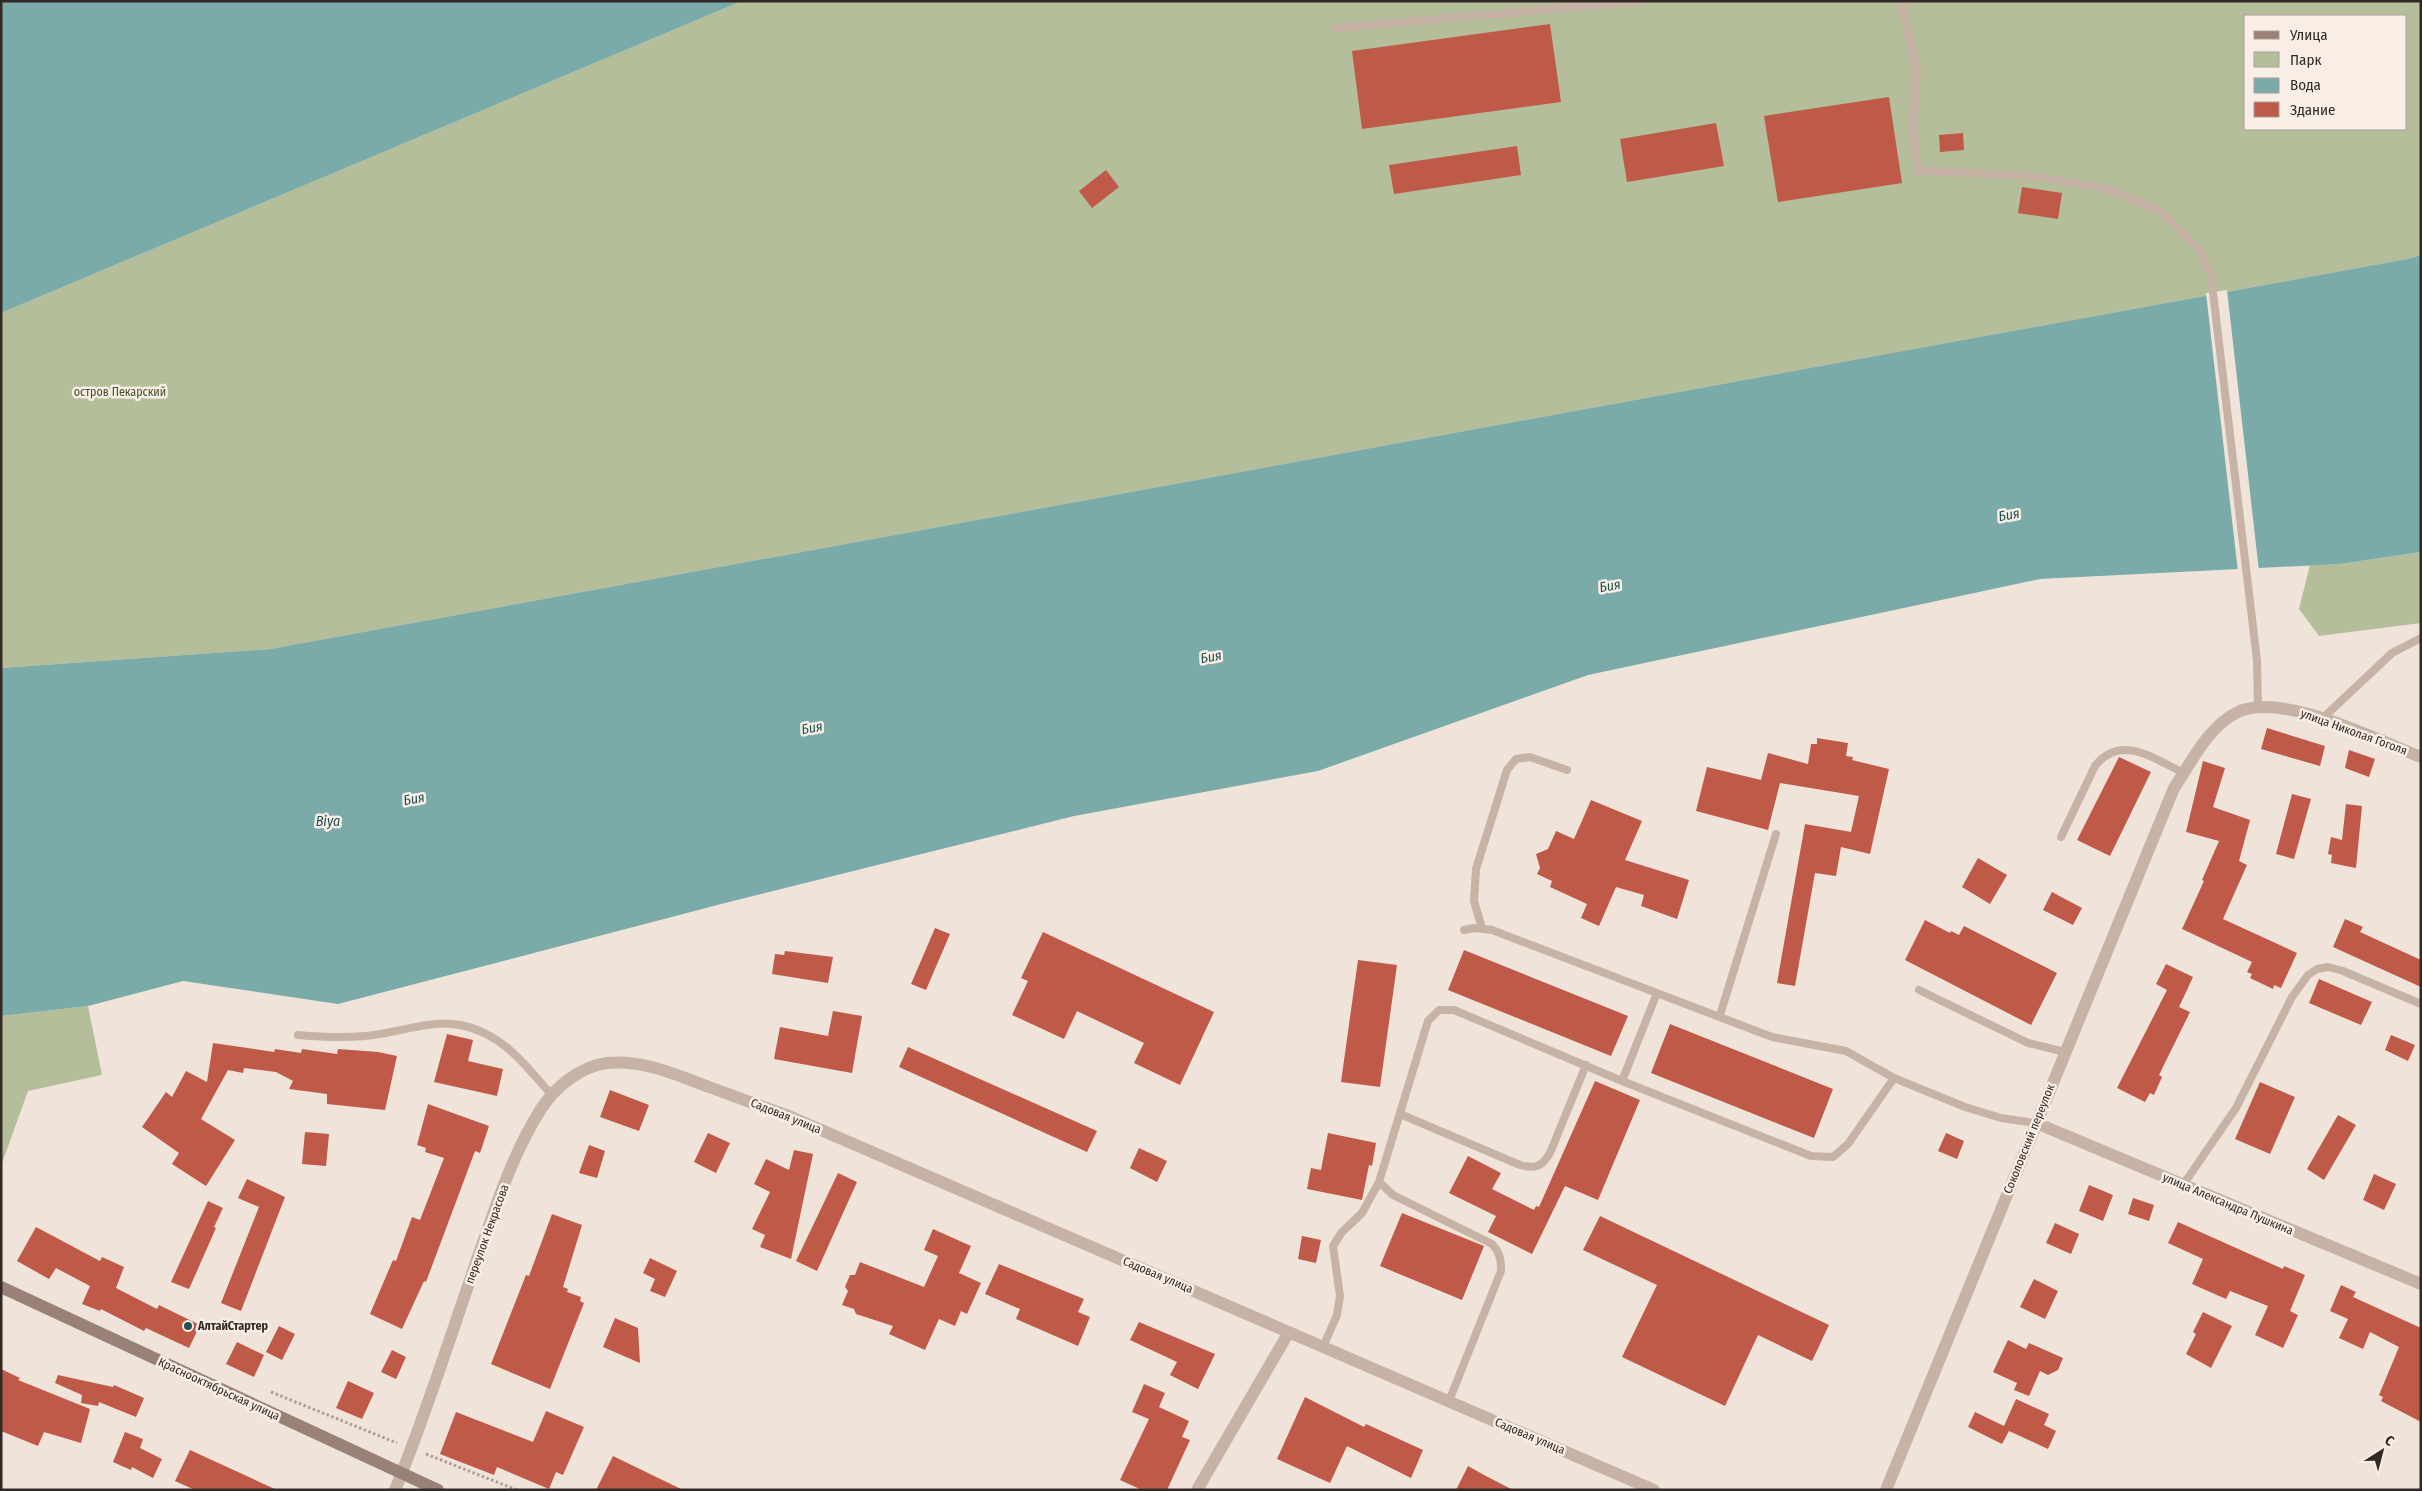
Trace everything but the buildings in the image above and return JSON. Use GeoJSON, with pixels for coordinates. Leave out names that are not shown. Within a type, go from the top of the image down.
{"type":"FeatureCollection","features":[{"type":"Feature","properties":{"kind":"main road","name":"Краснооктябрьская улица"},"geometry":{"type":"LineString","coordinates":[[1,1287],[438,1490]]}},
{"type":"Feature","properties":{"kind":"street","name":"улица Николая Гоголя"},"geometry":{"type":"LineString","coordinates":[[2174,788],[2209,737],[2221,724],[2236,713],[2258,706],[2275,706],[2323,718],[2421,757]]}},
{"type":"Feature","properties":{"kind":"street","name":"Соколовский переулок"},"geometry":{"type":"LineString","coordinates":[[1886,1490],[2174,788]]}},
{"type":"Feature","properties":{"kind":"street","name":"переулок Некрасова"},"geometry":{"type":"LineString","coordinates":[[395,1490],[496,1208],[518,1152],[541,1108],[552,1095],[574,1076],[593,1066],[609,1063],[630,1063],[659,1069]]}},
{"type":"Feature","properties":{"kind":"street","name":"Садовая улица"},"geometry":{"type":"LineString","coordinates":[[659,1069],[791,1117],[1654,1490]]}},
{"type":"Feature","properties":{"kind":"street","name":"улица Александра Пушкина"},"geometry":{"type":"LineString","coordinates":[[2036,1123],[2421,1284]]}},
{"type":"Feature","properties":{"kind":"street"},"geometry":{"type":"LineString","coordinates":[[1197,1490],[1289,1332]]}},
{"type":"Feature","properties":{"kind":"lane"},"geometry":{"type":"LineString","coordinates":[[1336,28],[1640,1]]}},
{"type":"Feature","properties":{"kind":"lane"},"geometry":{"type":"LineString","coordinates":[[1901,1],[1917,70],[1913,126],[1918,171],[2022,175],[2104,188],[2159,210],[2200,250],[2211,276],[2257,660],[2258,706]]}},
{"type":"Feature","properties":{"kind":"lane"},"geometry":{"type":"LineString","coordinates":[[2323,718],[2392,653],[2421,638]]}},
{"type":"Feature","properties":{"kind":"lane"},"geometry":{"type":"LineString","coordinates":[[2060,837],[2095,766],[2102,758],[2113,751],[2130,750],[2184,773]]}},
{"type":"Feature","properties":{"kind":"lane"},"geometry":{"type":"LineString","coordinates":[[1482,928],[1474,901],[1476,869],[1507,770],[1516,759],[1530,757],[1567,770]]}},
{"type":"Feature","properties":{"kind":"lane"},"geometry":{"type":"LineString","coordinates":[[1720,1015],[1776,834]]}},
{"type":"Feature","properties":{"kind":"lane"},"geometry":{"type":"LineString","coordinates":[[1464,930],[1482,928],[1492,930],[1720,1015],[1772,1037],[1846,1051],[1894,1078],[1974,1110],[2001,1118],[2036,1123]]}},
{"type":"Feature","properties":{"kind":"lane"},"geometry":{"type":"LineString","coordinates":[[2183,1185],[2232,1114],[2292,997],[2308,975],[2317,969],[2328,967],[2336,969],[2421,1004]]}},
{"type":"Feature","properties":{"kind":"lane"},"geometry":{"type":"LineString","coordinates":[[1919,990],[2028,1043],[2065,1052]]}},
{"type":"Feature","properties":{"kind":"lane"},"geometry":{"type":"LineString","coordinates":[[1622,1081],[1657,993]]}},
{"type":"Feature","properties":{"kind":"lane"},"geometry":{"type":"LineString","coordinates":[[1323,1347],[1337,1315],[1340,1296],[1333,1246],[1342,1232],[1362,1213],[1379,1182],[1428,1021],[1438,1010],[1454,1010],[1622,1081],[1811,1156],[1833,1157],[1844,1148],[1894,1078]]}},
{"type":"Feature","properties":{"kind":"lane"},"geometry":{"type":"LineString","coordinates":[[298,1035],[341,1038],[367,1036],[426,1023],[463,1026],[498,1041],[552,1095]]}},
{"type":"Feature","properties":{"kind":"lane"},"geometry":{"type":"LineString","coordinates":[[1400,1114],[1520,1165],[1538,1166],[1545,1161],[1550,1153],[1586,1065]]}},
{"type":"Feature","properties":{"kind":"lane"},"geometry":{"type":"LineString","coordinates":[[1379,1182],[1393,1195],[1480,1236],[1492,1244],[1499,1254],[1501,1271],[1449,1401]]}},
{"type":"Feature","properties":{"kind":"path"},"geometry":{"type":"LineString","coordinates":[[262,1388],[516,1490]]}},
{"type":"Feature","properties":{"kind":"green space","name":"остров Пекарский"},"geometry":{"type":"Polygon","coordinates":[[[742,1],[2421,1],[2421,255],[2407,259],[270,649],[1,668],[1,313],[742,1]]]}},
{"type":"Feature","properties":{"kind":"green space"},"geometry":{"type":"Polygon","coordinates":[[[2421,552],[2421,623],[2319,636],[2299,609],[2310,565],[2340,564],[2421,552]]]}},
{"type":"Feature","properties":{"kind":"green space"},"geometry":{"type":"Polygon","coordinates":[[[88,1006],[102,1075],[28,1091],[1,1166],[1,1016],[88,1006]]]}},
{"type":"Feature","properties":{"kind":"water"},"geometry":{"type":"Polygon","coordinates":[[[1,1],[742,1],[1,313],[1,1]]]}},
{"type":"Feature","properties":{"kind":"water","name":"Biya"},"geometry":{"type":"Polygon","coordinates":[[[2421,255],[2421,552],[2340,564],[2040,579],[1588,675],[1318,771],[1074,816],[729,902],[338,1004],[183,981],[88,1006],[1,1016],[1,668],[270,649],[2421,255]]]}},
{"type":"Feature","properties":{"kind":"pier"},"geometry":{"type":"Polygon","coordinates":[[[2227,290],[2259,571],[2238,572],[2206,293],[2227,290]]]}},
{"type":"Feature","properties":{"kind":"place","name":"АлтайСтартер"},"geometry":{"type":"Point","coordinates":[188,1326]}},
{"type":"Feature","properties":{"kind":"water label","name":"Бия"},"geometry":{"type":"Point","coordinates":[2009,515]}},
{"type":"Feature","properties":{"kind":"water label","name":"Бия"},"geometry":{"type":"Point","coordinates":[1610,586]}},
{"type":"Feature","properties":{"kind":"water label","name":"Бия"},"geometry":{"type":"Point","coordinates":[1211,657]}},
{"type":"Feature","properties":{"kind":"water label","name":"Бия"},"geometry":{"type":"Point","coordinates":[812,728]}},
{"type":"Feature","properties":{"kind":"water label","name":"Бия"},"geometry":{"type":"Point","coordinates":[414,799]}}]}
